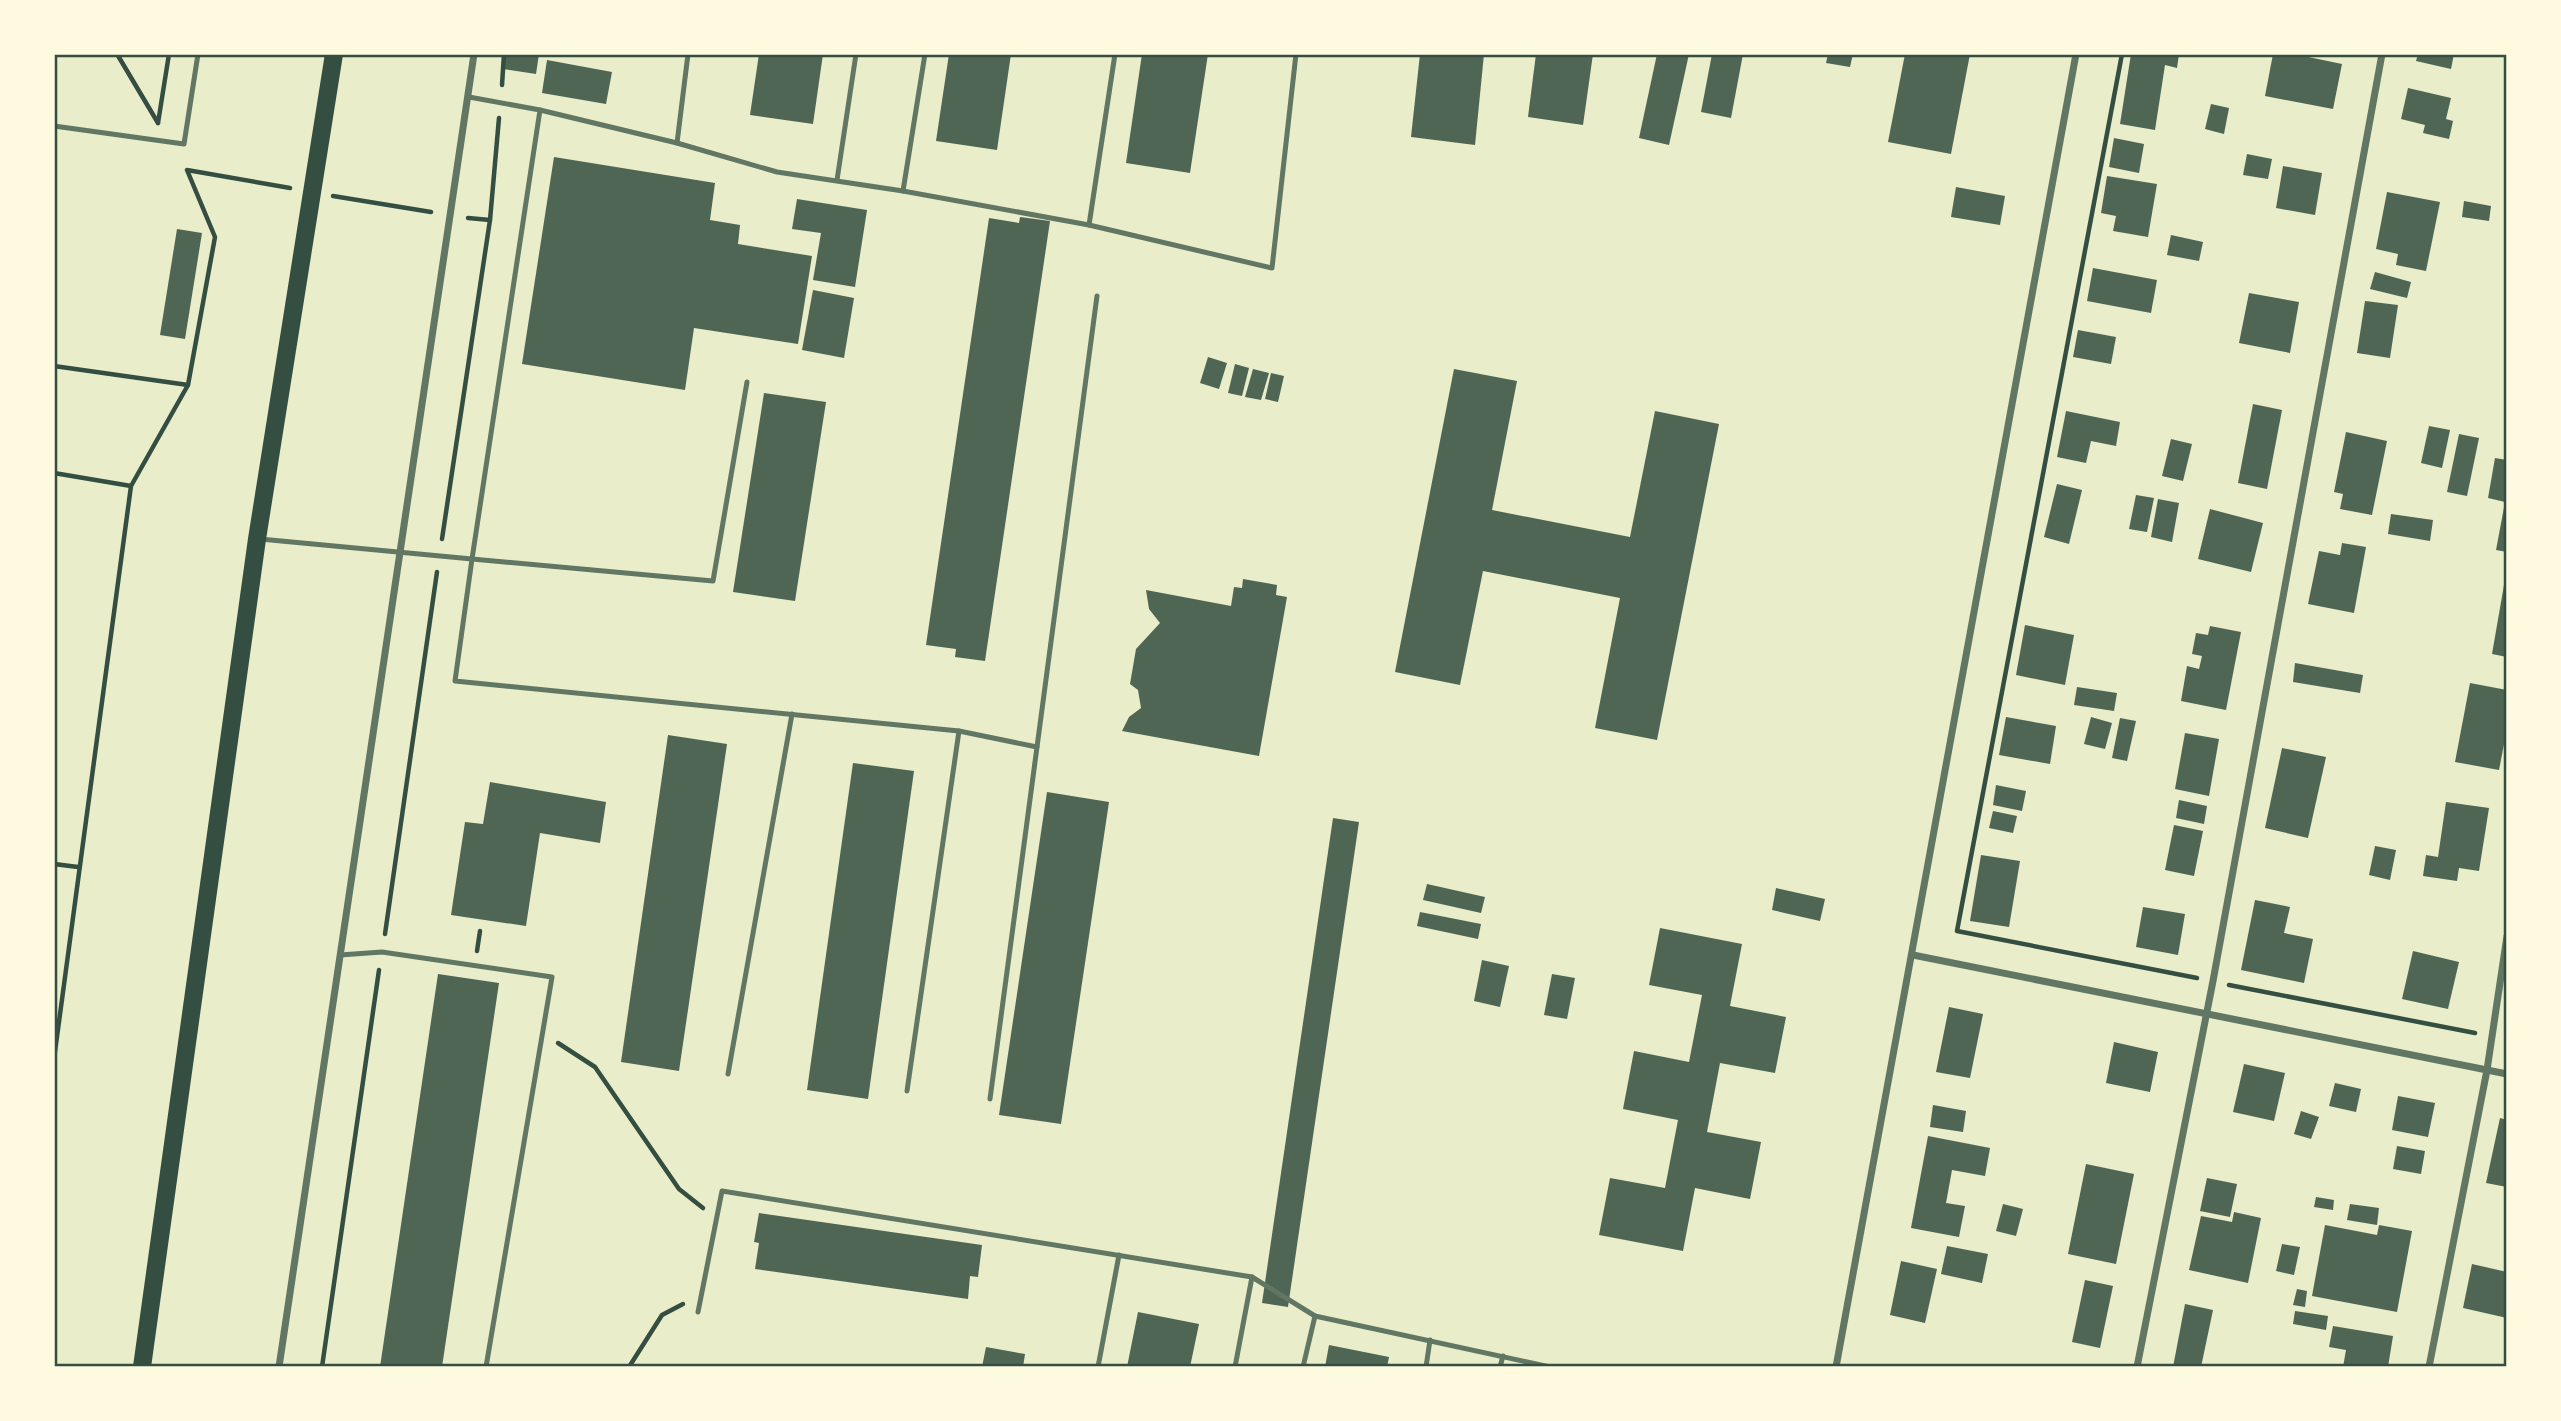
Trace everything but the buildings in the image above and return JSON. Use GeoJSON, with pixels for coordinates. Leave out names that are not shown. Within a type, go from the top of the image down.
{"type":"FeatureCollection","features":[{"type":"Feature","properties":{"kind":"main road"},"geometry":{"type":"LineString","coordinates":[[142,1367],[257,539],[334,54]]}},
{"type":"Feature","properties":{"kind":"street"},"geometry":{"type":"LineString","coordinates":[[279,1367],[474,54]]}},
{"type":"Feature","properties":{"kind":"street"},"geometry":{"type":"LineString","coordinates":[[1836,1367],[2076,54]]}},
{"type":"Feature","properties":{"kind":"street"},"geometry":{"type":"LineString","coordinates":[[2137,1367],[2213,981],[2382,54]]}},
{"type":"Feature","properties":{"kind":"street"},"geometry":{"type":"LineString","coordinates":[[2429,1367],[2487,1070],[2507,936]]}},
{"type":"Feature","properties":{"kind":"street"},"geometry":{"type":"LineString","coordinates":[[1913,955],[2507,1074]]}},
{"type":"Feature","properties":{"kind":"lane"},"geometry":{"type":"LineString","coordinates":[[54,126],[184,144],[198,54]]}},
{"type":"Feature","properties":{"kind":"lane"},"geometry":{"type":"LineString","coordinates":[[677,143],[688,54]]}},
{"type":"Feature","properties":{"kind":"lane"},"geometry":{"type":"LineString","coordinates":[[837,180],[856,54]]}},
{"type":"Feature","properties":{"kind":"lane"},"geometry":{"type":"LineString","coordinates":[[903,191],[925,54]]}},
{"type":"Feature","properties":{"kind":"lane"},"geometry":{"type":"LineString","coordinates":[[1089,225],[1115,54]]}},
{"type":"Feature","properties":{"kind":"lane"},"geometry":{"type":"LineString","coordinates":[[469,97],[540,110],[677,143],[777,172],[903,191],[1089,225],[1272,268],[1296,54]]}},
{"type":"Feature","properties":{"kind":"lane"},"geometry":{"type":"LineString","coordinates":[[540,110],[455,681],[959,731],[1037,747]]}},
{"type":"Feature","properties":{"kind":"lane"},"geometry":{"type":"LineString","coordinates":[[990,1099],[1097,296]]}},
{"type":"Feature","properties":{"kind":"lane"},"geometry":{"type":"LineString","coordinates":[[257,539],[713,581],[747,382]]}},
{"type":"Feature","properties":{"kind":"lane"},"geometry":{"type":"LineString","coordinates":[[728,1074],[792,715]]}},
{"type":"Feature","properties":{"kind":"lane"},"geometry":{"type":"LineString","coordinates":[[907,1091],[959,731]]}},
{"type":"Feature","properties":{"kind":"lane"},"geometry":{"type":"LineString","coordinates":[[340,955],[382,952],[552,977],[486,1367]]}},
{"type":"Feature","properties":{"kind":"lane"},"geometry":{"type":"LineString","coordinates":[[698,1312],[722,1191],[1252,1277],[1315,1316],[1550,1367]]}},
{"type":"Feature","properties":{"kind":"lane"},"geometry":{"type":"LineString","coordinates":[[1098,1367],[1119,1255]]}},
{"type":"Feature","properties":{"kind":"lane"},"geometry":{"type":"LineString","coordinates":[[1235,1367],[1252,1277]]}},
{"type":"Feature","properties":{"kind":"lane"},"geometry":{"type":"LineString","coordinates":[[1303,1367],[1315,1316]]}},
{"type":"Feature","properties":{"kind":"lane"},"geometry":{"type":"LineString","coordinates":[[1426,1367],[1430,1340]]}},
{"type":"Feature","properties":{"kind":"lane"},"geometry":{"type":"LineString","coordinates":[[1500,1367],[1503,1356]]}},
{"type":"Feature","properties":{"kind":"path"},"geometry":{"type":"LineString","coordinates":[[117,54],[158,124]]}},
{"type":"Feature","properties":{"kind":"path"},"geometry":{"type":"LineString","coordinates":[[54,1059],[131,486],[188,385],[215,237],[187,170],[157,140],[169,54]]}},
{"type":"Feature","properties":{"kind":"path"},"geometry":{"type":"LineString","coordinates":[[322,1367],[490,220],[504,54]]}},
{"type":"Feature","properties":{"kind":"path"},"geometry":{"type":"LineString","coordinates":[[2122,54],[1957,931],[2493,1036]]}},
{"type":"Feature","properties":{"kind":"path"},"geometry":{"type":"LineString","coordinates":[[187,170],[450,216],[490,220]]}},
{"type":"Feature","properties":{"kind":"path"},"geometry":{"type":"LineString","coordinates":[[54,366],[188,385]]}},
{"type":"Feature","properties":{"kind":"path"},"geometry":{"type":"LineString","coordinates":[[54,473],[131,486]]}},
{"type":"Feature","properties":{"kind":"path"},"geometry":{"type":"LineString","coordinates":[[54,864],[78,867]]}},
{"type":"Feature","properties":{"kind":"path"},"geometry":{"type":"LineString","coordinates":[[543,1033],[594,1067],[679,1189],[717,1219]]}},
{"type":"Feature","properties":{"kind":"path"},"geometry":{"type":"LineString","coordinates":[[629,1367],[662,1315],[702,1294]]}}]}
